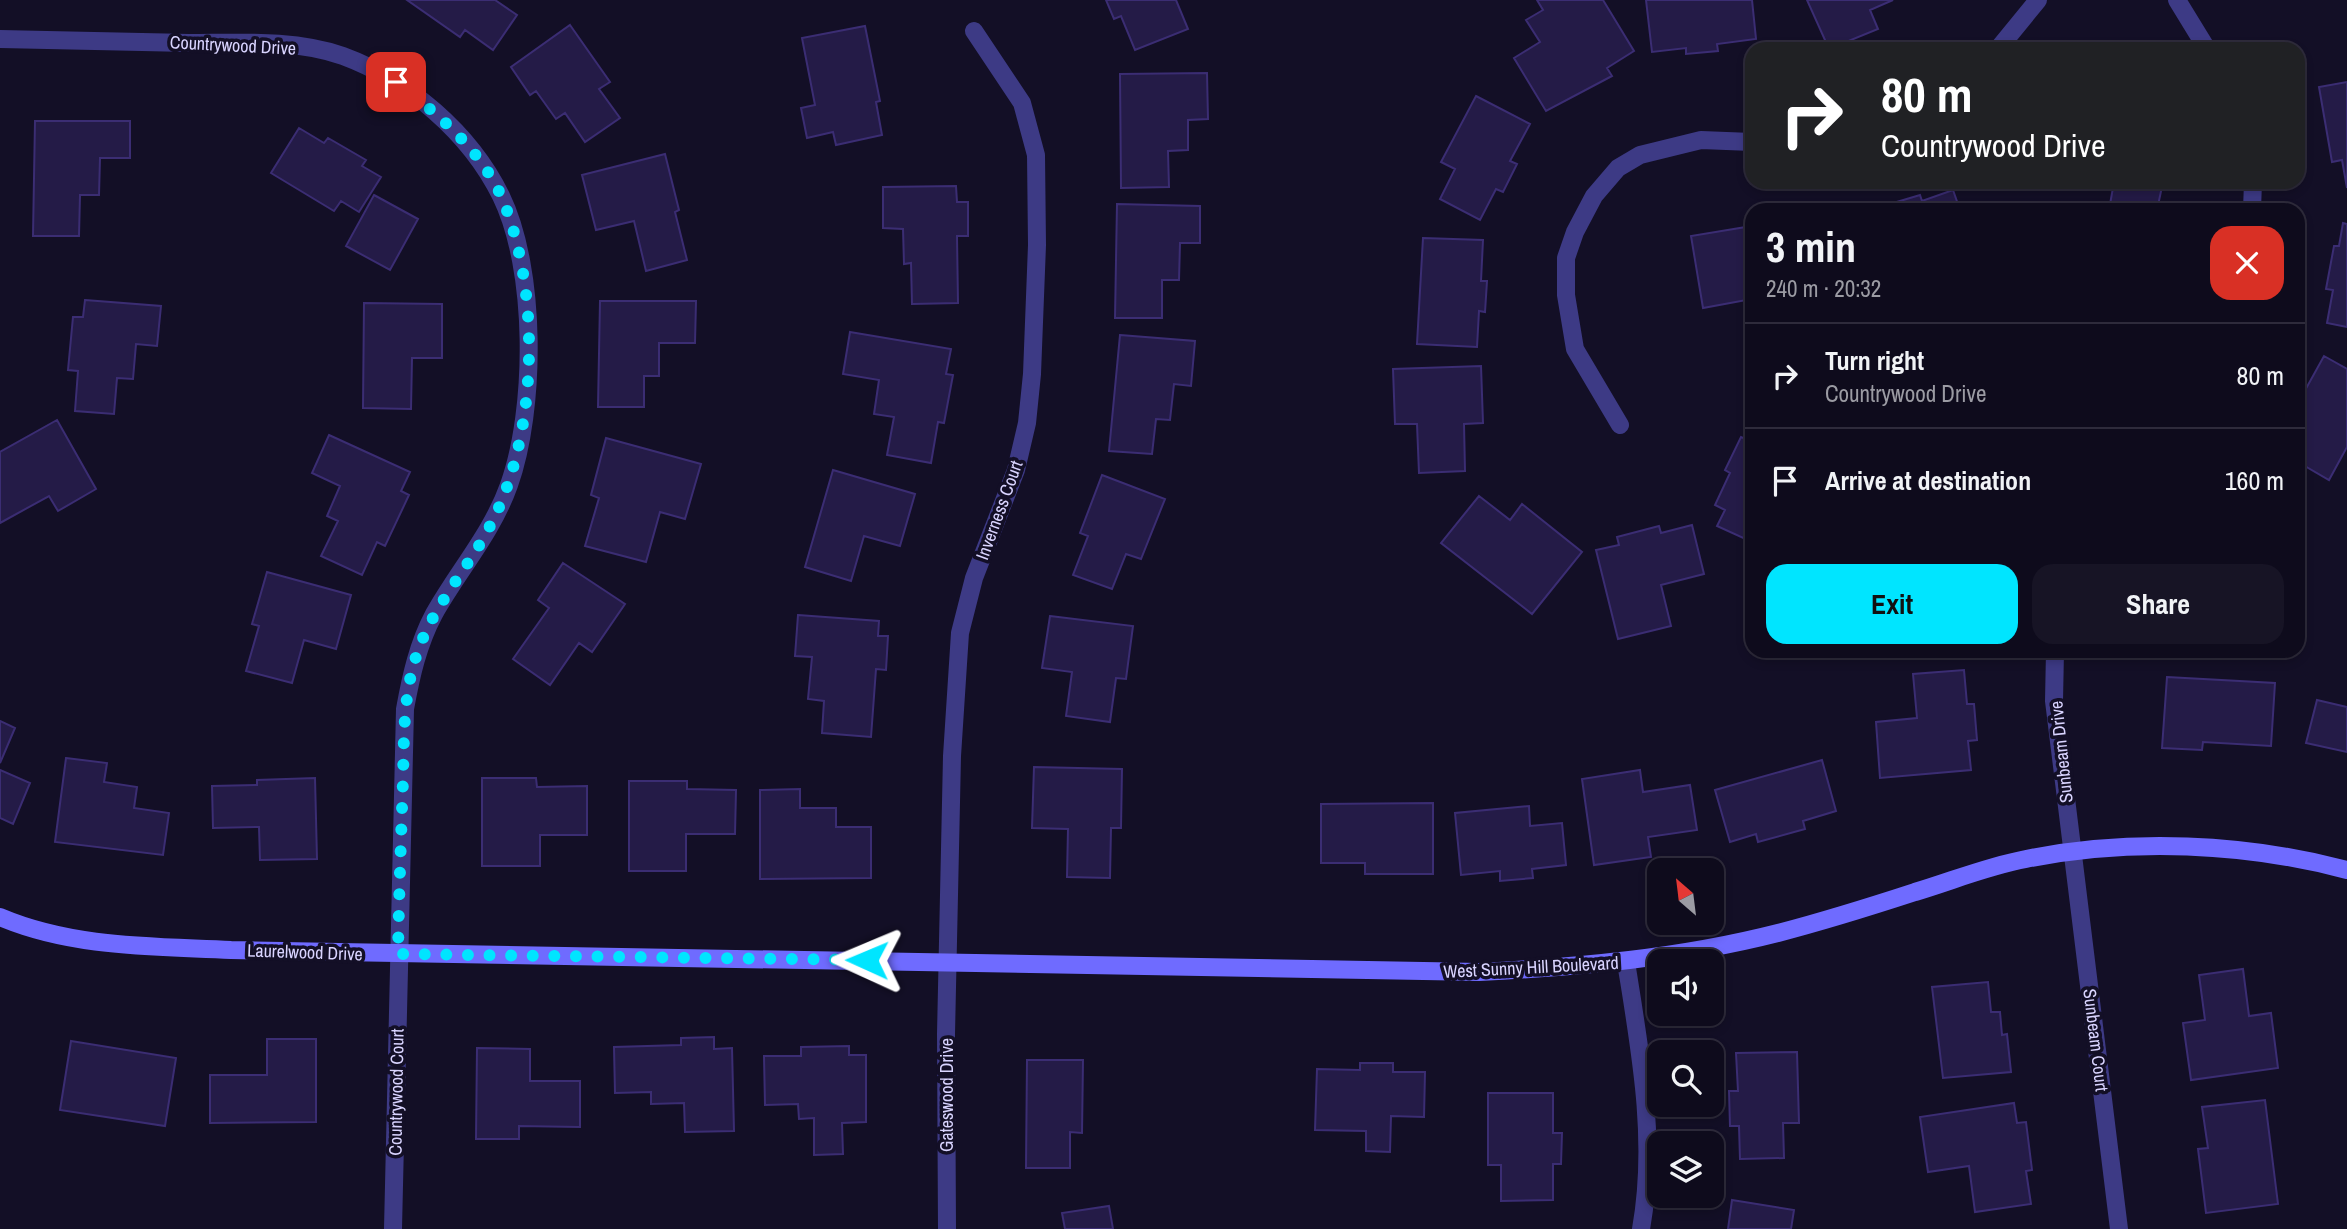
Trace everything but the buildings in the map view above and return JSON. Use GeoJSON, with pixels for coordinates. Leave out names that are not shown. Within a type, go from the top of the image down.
{"type":"FeatureCollection","features":[{"type":"Feature","properties":{"kind":"street"},"geometry":{"type":"LineString","coordinates":[[2004,42],[2038,0]]}},
{"type":"Feature","properties":{"kind":"street"},"geometry":{"type":"LineString","coordinates":[[2177,0],[2203,42]]}},
{"type":"Feature","properties":{"kind":"street","name":"Inverness Court"},"geometry":{"type":"LineString","coordinates":[[950,961],[951,756],[960,633],[986,543],[1016,470],[1027,423],[1032,374],[1037,244],[1037,155],[1022,103],[974,31]]}},
{"type":"Feature","properties":{"kind":"street","name":"Countrywood Drive"},"geometry":{"type":"LineString","coordinates":[[0,39],[284,44],[342,56],[396,82],[440,115],[476,158],[501,197],[519,253],[528,321],[528,371],[522,430],[510,484],[492,524],[433,616],[415,659],[405,709],[398,954]]}},
{"type":"Feature","properties":{"kind":"street"},"geometry":{"type":"LineString","coordinates":[[1620,425],[1576,349],[1566,295],[1566,258],[1576,232],[1594,196],[1618,168],[1640,155],[1701,140],[1745,142]]}},
{"type":"Feature","properties":{"kind":"street","name":"Sunbeam Drive"},"geometry":{"type":"LineString","coordinates":[[2055,658],[2054,701],[2073,852]]}},
{"type":"Feature","properties":{"kind":"street","name":"West Sunny Hill Boulevard"},"geometry":{"type":"LineString","coordinates":[[950,961],[1417,973],[1479,972],[1626,962],[1776,933],[1983,870],[2073,852],[2158,846],[2206,849],[2299,859],[2347,870]]}},
{"type":"Feature","properties":{"kind":"street","name":"Sunbeam Court"},"geometry":{"type":"LineString","coordinates":[[2073,852],[2119,1229]]}},
{"type":"Feature","properties":{"kind":"street","name":"Laurelwood Drive"},"geometry":{"type":"LineString","coordinates":[[0,918],[64,938],[122,944],[398,954],[950,961]]}},
{"type":"Feature","properties":{"kind":"street","name":"Countrywood Court"},"geometry":{"type":"LineString","coordinates":[[393,1229],[398,954]]}},
{"type":"Feature","properties":{"kind":"street","name":"Gateswood Drive"},"geometry":{"type":"LineString","coordinates":[[947,1229],[946,1034],[950,961]]}},
{"type":"Feature","properties":{"kind":"street"},"geometry":{"type":"LineString","coordinates":[[1626,962],[1647,1121],[1648,1165],[1640,1229]]}},
{"type":"Feature","properties":{"kind":"route"},"geometry":{"type":"LineString","coordinates":[[396,82],[440,115],[476,158],[501,197],[519,253],[528,321],[528,371],[522,430],[510,484],[492,524],[433,616],[415,659],[405,709],[398,954],[867,960]]}}]}
